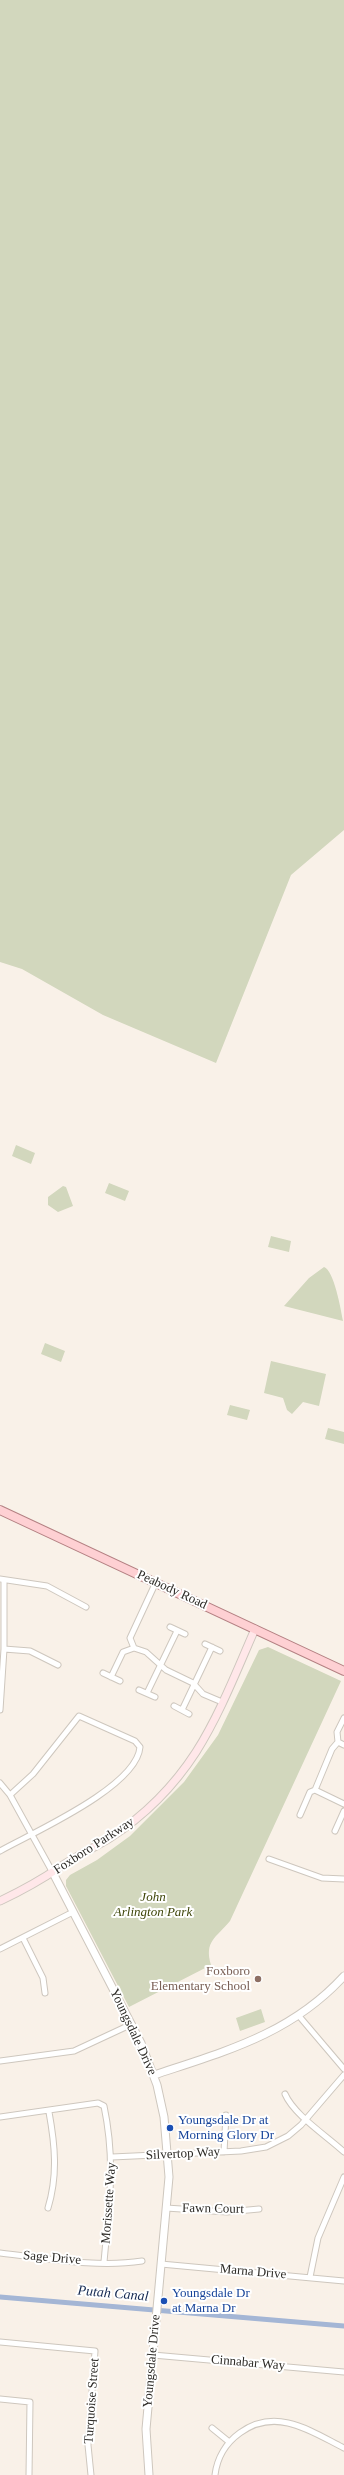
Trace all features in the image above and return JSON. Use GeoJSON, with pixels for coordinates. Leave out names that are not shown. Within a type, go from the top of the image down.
{"type":"FeatureCollection","features":[{"type":"Feature","properties":{"kind":"main road","name":"Peabody Road"},"geometry":{"type":"LineString","coordinates":[[0,1510],[344,1671]]}},
{"type":"Feature","properties":{"kind":"main road","name":"Foxboro Parkway"},"geometry":{"type":"LineString","coordinates":[[0,1901],[53,1873],[110,1838],[147,1810],[195,1753],[222,1702],[255,1629]]}},
{"type":"Feature","properties":{"kind":"street"},"geometry":{"type":"LineString","coordinates":[[0,1710],[4,1649],[2,1579],[47,1586],[86,1607]]}},
{"type":"Feature","properties":{"kind":"street"},"geometry":{"type":"LineString","coordinates":[[134,1648],[130,1638],[156,1582]]}},
{"type":"Feature","properties":{"kind":"street"},"geometry":{"type":"LineString","coordinates":[[170,1627],[185,1634]]}},
{"type":"Feature","properties":{"kind":"street"},"geometry":{"type":"LineString","coordinates":[[147,1693],[177,1631]]}},
{"type":"Feature","properties":{"kind":"street"},"geometry":{"type":"LineString","coordinates":[[205,1644],[220,1651]]}},
{"type":"Feature","properties":{"kind":"street"},"geometry":{"type":"LineString","coordinates":[[182,1710],[212,1647]]}},
{"type":"Feature","properties":{"kind":"street"},"geometry":{"type":"LineString","coordinates":[[111,1677],[123,1652],[134,1648],[146,1652],[161,1665],[195,1685],[203,1694],[222,1702]]}},
{"type":"Feature","properties":{"kind":"street"},"geometry":{"type":"LineString","coordinates":[[4,1649],[38,1653],[58,1665]]}},
{"type":"Feature","properties":{"kind":"street"},"geometry":{"type":"LineString","coordinates":[[103,1673],[120,1681]]}},
{"type":"Feature","properties":{"kind":"street"},"geometry":{"type":"LineString","coordinates":[[139,1690],[155,1697]]}},
{"type":"Feature","properties":{"kind":"street"},"geometry":{"type":"LineString","coordinates":[[174,1706],[189,1714]]}},
{"type":"Feature","properties":{"kind":"street"},"geometry":{"type":"LineString","coordinates":[[0,1851],[87,1803],[117,1782],[137,1756],[140,1749],[138,1744],[79,1716],[33,1774],[10,1795]]}},
{"type":"Feature","properties":{"kind":"street"},"geometry":{"type":"LineString","coordinates":[[300,1815],[310,1792],[315,1790],[332,1749],[338,1742],[338,1732],[344,1718]]}},
{"type":"Feature","properties":{"kind":"street"},"geometry":{"type":"LineString","coordinates":[[338,1742],[344,1745]]}},
{"type":"Feature","properties":{"kind":"street","name":"Youngsdale Drive"},"geometry":{"type":"LineString","coordinates":[[0,1783],[10,1795],[32,1834],[132,2024],[154,2075],[164,2117],[168,2154],[166,2208],[146,2434],[149,2475]]}},
{"type":"Feature","properties":{"kind":"street"},"geometry":{"type":"LineString","coordinates":[[315,1790],[344,1804]]}},
{"type":"Feature","properties":{"kind":"street"},"geometry":{"type":"LineString","coordinates":[[335,1832],[344,1811]]}},
{"type":"Feature","properties":{"kind":"street"},"geometry":{"type":"LineString","coordinates":[[270,1859],[318,1877],[344,1878]]}},
{"type":"Feature","properties":{"kind":"street"},"geometry":{"type":"LineString","coordinates":[[0,1949],[73,1912]]}},
{"type":"Feature","properties":{"kind":"street"},"geometry":{"type":"LineString","coordinates":[[23,1938],[43,1978],[45,1993]]}},
{"type":"Feature","properties":{"kind":"street"},"geometry":{"type":"LineString","coordinates":[[154,2075],[243,2046],[273,2032],[299,2016],[343,1980]]}},
{"type":"Feature","properties":{"kind":"street"},"geometry":{"type":"LineString","coordinates":[[299,2016],[344,2069]]}},
{"type":"Feature","properties":{"kind":"street"},"geometry":{"type":"LineString","coordinates":[[0,2061],[74,2050],[132,2024]]}},
{"type":"Feature","properties":{"kind":"street","name":"Silvertop Way"},"geometry":{"type":"LineString","coordinates":[[112,2157],[224,2152],[272,2145],[288,2136],[306,2119],[344,2075]]}},
{"type":"Feature","properties":{"kind":"street"},"geometry":{"type":"LineString","coordinates":[[285,2094],[288,2100],[306,2119],[344,2152]]}},
{"type":"Feature","properties":{"kind":"street","name":"Morissette Way"},"geometry":{"type":"LineString","coordinates":[[0,2117],[49,2112],[101,2104],[106,2115],[113,2176],[104,2262]]}},
{"type":"Feature","properties":{"kind":"street"},"geometry":{"type":"LineString","coordinates":[[48,2208],[55,2179],[56,2150],[49,2112]]}},
{"type":"Feature","properties":{"kind":"street"},"geometry":{"type":"LineString","coordinates":[[224,2152],[226,2114]]}},
{"type":"Feature","properties":{"kind":"street"},"geometry":{"type":"LineString","coordinates":[[310,2277],[318,2238],[344,2177]]}},
{"type":"Feature","properties":{"kind":"street","name":"Fawn Court"},"geometry":{"type":"LineString","coordinates":[[166,2208],[227,2212],[259,2209]]}},
{"type":"Feature","properties":{"kind":"street","name":"Sage Drive"},"geometry":{"type":"LineString","coordinates":[[0,2253],[104,2262],[125,2263],[142,2261]]}},
{"type":"Feature","properties":{"kind":"street","name":"Marna Drive"},"geometry":{"type":"LineString","coordinates":[[161,2264],[344,2281]]}},
{"type":"Feature","properties":{"kind":"street","name":"Turquoise Street"},"geometry":{"type":"LineString","coordinates":[[0,2342],[95,2351],[88,2445],[91,2475]]}},
{"type":"Feature","properties":{"kind":"street","name":"Cinnabar Way"},"geometry":{"type":"LineString","coordinates":[[153,2355],[344,2372]]}},
{"type":"Feature","properties":{"kind":"street"},"geometry":{"type":"LineString","coordinates":[[0,2399],[30,2402],[29,2475]]}},
{"type":"Feature","properties":{"kind":"street"},"geometry":{"type":"LineString","coordinates":[[215,2475],[219,2458],[228,2441],[245,2429],[262,2423],[276,2421],[300,2427],[344,2448]]}},
{"type":"Feature","properties":{"kind":"street"},"geometry":{"type":"LineString","coordinates":[[212,2428],[228,2441]]}},
{"type":"Feature","properties":{"kind":"green space"},"geometry":{"type":"Polygon","coordinates":[[[0,0],[344,0],[344,830],[291,875],[216,1063],[103,1015],[22,969],[0,962],[0,0]]]}},
{"type":"Feature","properties":{"kind":"green space"},"geometry":{"type":"Polygon","coordinates":[[[16,1145],[35,1153],[31,1164],[12,1156],[16,1145]]]}},
{"type":"Feature","properties":{"kind":"green space"},"geometry":{"type":"Polygon","coordinates":[[[109,1183],[129,1191],[125,1201],[105,1193],[109,1183]]]}},
{"type":"Feature","properties":{"kind":"green space"},"geometry":{"type":"Polygon","coordinates":[[[63,1186],[66,1187],[73,1206],[58,1212],[48,1205],[48,1197],[63,1186]]]}},
{"type":"Feature","properties":{"kind":"green space"},"geometry":{"type":"Polygon","coordinates":[[[271,1236],[291,1241],[289,1252],[268,1247],[271,1236]]]}},
{"type":"Feature","properties":{"kind":"green space"},"geometry":{"type":"Polygon","coordinates":[[[324,1267],[328,1270],[334,1283],[343,1321],[284,1306],[309,1278],[324,1267]]]}},
{"type":"Feature","properties":{"kind":"green space"},"geometry":{"type":"Polygon","coordinates":[[[45,1343],[65,1351],[61,1362],[41,1354],[45,1343]]]}},
{"type":"Feature","properties":{"kind":"green space"},"geometry":{"type":"Polygon","coordinates":[[[271,1361],[326,1374],[319,1406],[303,1402],[292,1414],[287,1410],[283,1398],[264,1393],[271,1361]]]}},
{"type":"Feature","properties":{"kind":"green space"},"geometry":{"type":"Polygon","coordinates":[[[230,1405],[250,1410],[247,1420],[227,1415],[230,1405]]]}},
{"type":"Feature","properties":{"kind":"green space"},"geometry":{"type":"Polygon","coordinates":[[[328,1428],[344,1432],[344,1444],[325,1439],[328,1428]]]}},
{"type":"Feature","properties":{"kind":"green space","name":"John Arlington Park"},"geometry":{"type":"Polygon","coordinates":[[[268,1647],[341,1681],[230,1921],[210,1945],[209,1957],[211,1965],[129,2007],[66,1886],[66,1880],[70,1875],[97,1860],[130,1836],[184,1782],[218,1735],[259,1650],[268,1647]]]}},
{"type":"Feature","properties":{"kind":"green space"},"geometry":{"type":"Polygon","coordinates":[[[261,2009],[265,2022],[240,2031],[236,2018],[261,2009]]]}},
{"type":"Feature","properties":{"kind":"waterway","name":"Putah Canal"},"geometry":{"type":"LineString","coordinates":[[0,2297],[344,2326]]}},
{"type":"Feature","properties":{"kind":"place","name":"Foxboro Elementary School"},"geometry":{"type":"Point","coordinates":[258,1979]}},
{"type":"Feature","properties":{"kind":"place","name":"Youngsdale Dr at Morning Glory Dr"},"geometry":{"type":"Point","coordinates":[170,2128]}},
{"type":"Feature","properties":{"kind":"place","name":"Youngsdale Dr at Marna Dr"},"geometry":{"type":"Point","coordinates":[164,2301]}}]}
